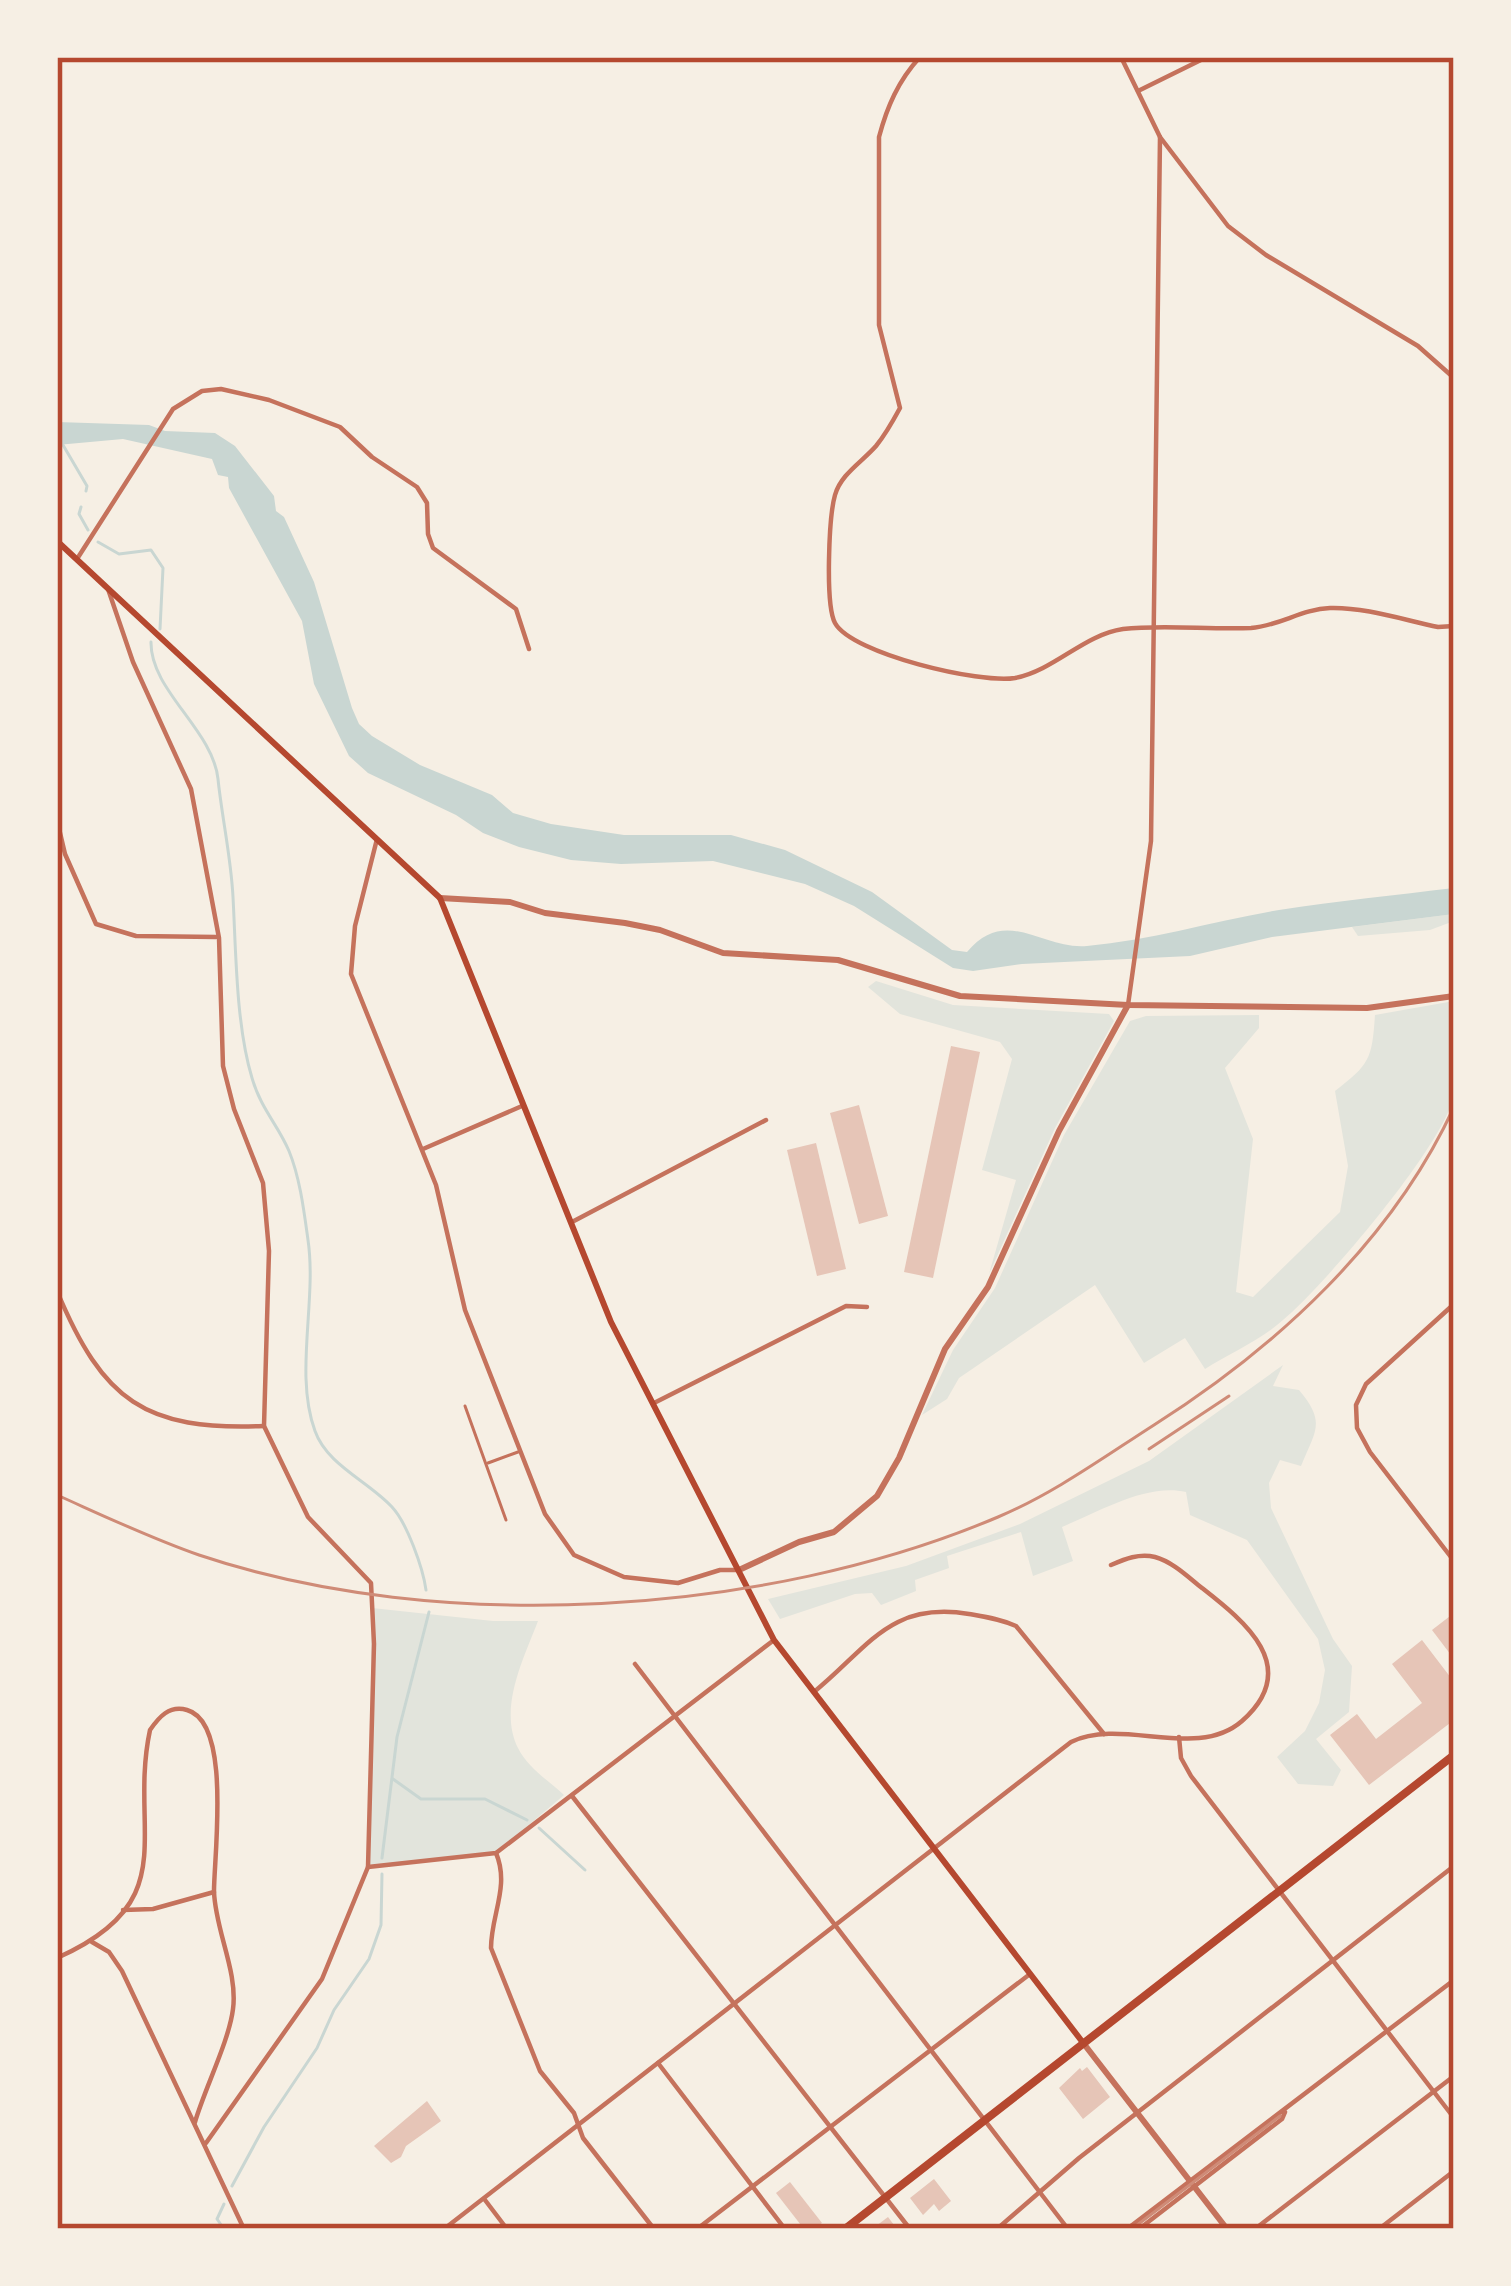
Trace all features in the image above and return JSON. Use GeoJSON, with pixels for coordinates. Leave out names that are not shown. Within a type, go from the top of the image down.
{"type":"FeatureCollection","features":[{"type":"Feature","properties":{"kind":"main road"},"geometry":{"type":"LineString","coordinates":[[57,542],[440,898],[611,1322],[774,1640],[1084,2044]]}},
{"type":"Feature","properties":{"kind":"main road"},"geometry":{"type":"LineString","coordinates":[[845,2229],[1454,1755]]}},
{"type":"Feature","properties":{"kind":"street"},"geometry":{"type":"LineString","coordinates":[[920,57],[886,110],[879,137],[879,325],[900,408],[878,444],[844,478],[833,499],[831,599],[836,624],[860,645],[886,655],[976,676],[1011,679],[1060,661],[1099,635],[1125,629],[1282,624],[1329,608],[1454,626]]}},
{"type":"Feature","properties":{"kind":"street"},"geometry":{"type":"LineString","coordinates":[[1121,57],[1160,137],[1228,226],[1266,255],[1418,346],[1454,378]]}},
{"type":"Feature","properties":{"kind":"street"},"geometry":{"type":"LineString","coordinates":[[1138,92],[1207,57]]}},
{"type":"Feature","properties":{"kind":"street"},"geometry":{"type":"LineString","coordinates":[[377,838],[356,926],[351,974],[436,1185],[465,1310],[557,1536],[574,1555],[592,1565],[624,1577],[666,1584],[720,1570],[741,1574],[799,1541],[839,1529],[877,1496],[899,1458],[945,1349],[988,1287],[1059,1131],[1128,1005],[1151,841],[1160,137]]}},
{"type":"Feature","properties":{"kind":"street"},"geometry":{"type":"LineString","coordinates":[[76,559],[166,418],[186,398],[221,389],[269,400],[340,427],[371,457],[417,487],[427,503],[433,548],[516,609],[529,649]]}},
{"type":"Feature","properties":{"kind":"street"},"geometry":{"type":"LineString","coordinates":[[108,587],[133,662],[191,789],[219,938],[223,1066],[263,1183],[269,1251],[264,1426],[308,1516],[371,1583],[374,1644],[368,1867],[322,1979],[206,2143]]}},
{"type":"Feature","properties":{"kind":"street"},"geometry":{"type":"LineString","coordinates":[[57,820],[64,854],[96,924],[136,936],[219,938]]}},
{"type":"Feature","properties":{"kind":"street"},"geometry":{"type":"LineString","coordinates":[[440,898],[510,902],[545,913],[625,923],[660,930],[722,953],[838,960],[960,996],[1128,1005],[1367,1008],[1454,996]]}},
{"type":"Feature","properties":{"kind":"street"},"geometry":{"type":"LineString","coordinates":[[422,1149],[522,1106]]}},
{"type":"Feature","properties":{"kind":"street"},"geometry":{"type":"LineString","coordinates":[[572,1222],[766,1120]]}},
{"type":"Feature","properties":{"kind":"street"},"geometry":{"type":"LineString","coordinates":[[57,1291],[77,1333],[116,1387],[146,1412],[176,1423],[214,1428],[264,1426]]}},
{"type":"Feature","properties":{"kind":"street"},"geometry":{"type":"LineString","coordinates":[[1454,1304],[1366,1384],[1356,1405],[1357,1428],[1370,1452],[1454,1562]]}},
{"type":"Feature","properties":{"kind":"street"},"geometry":{"type":"LineString","coordinates":[[654,1403],[846,1306],[867,1307]]}},
{"type":"Feature","properties":{"kind":"street"},"geometry":{"type":"LineString","coordinates":[[444,2229],[1071,1742],[1104,1734],[1179,1737],[1220,1733],[1247,1716],[1265,1681],[1261,1642],[1239,1617],[1160,1558],[1130,1558],[1111,1565]]}},
{"type":"Feature","properties":{"kind":"street"},"geometry":{"type":"LineString","coordinates":[[814,1692],[891,1626],[933,1609],[952,1611],[998,1618],[1016,1626],[1104,1734]]}},
{"type":"Feature","properties":{"kind":"street"},"geometry":{"type":"LineString","coordinates":[[368,1867],[496,1853],[774,1640]]}},
{"type":"Feature","properties":{"kind":"street"},"geometry":{"type":"LineString","coordinates":[[635,1664],[1068,2229]]}},
{"type":"Feature","properties":{"kind":"street"},"geometry":{"type":"LineString","coordinates":[[57,1958],[92,1942],[123,1910],[146,1869],[150,1730],[172,1708],[190,1710],[203,1720],[214,1753],[219,1837],[214,1892],[234,2003],[229,2031],[195,2122]]}},
{"type":"Feature","properties":{"kind":"street"},"geometry":{"type":"LineString","coordinates":[[1179,1737],[1183,1764],[1454,2118]]}},
{"type":"Feature","properties":{"kind":"street"},"geometry":{"type":"LineString","coordinates":[[572,1796],[910,2229]]}},
{"type":"Feature","properties":{"kind":"street"},"geometry":{"type":"LineString","coordinates":[[496,1853],[502,1867],[502,1892],[491,1928],[491,1948],[540,2071],[579,2124],[583,2138],[654,2229]]}},
{"type":"Feature","properties":{"kind":"street"},"geometry":{"type":"LineString","coordinates":[[997,2229],[1050,2181],[1454,1866]]}},
{"type":"Feature","properties":{"kind":"street"},"geometry":{"type":"LineString","coordinates":[[123,1910],[153,1909],[214,1892]]}},
{"type":"Feature","properties":{"kind":"street"},"geometry":{"type":"LineString","coordinates":[[92,1942],[109,1952],[122,1971],[244,2229]]}},
{"type":"Feature","properties":{"kind":"street"},"geometry":{"type":"LineString","coordinates":[[697,2229],[1030,1974]]}},
{"type":"Feature","properties":{"kind":"street"},"geometry":{"type":"LineString","coordinates":[[1126,2229],[1282,2119],[1285,2111],[1454,1980]]}},
{"type":"Feature","properties":{"kind":"street"},"geometry":{"type":"LineString","coordinates":[[1084,2044],[1228,2229]]}},
{"type":"Feature","properties":{"kind":"street"},"geometry":{"type":"LineString","coordinates":[[658,2063],[785,2229]]}},
{"type":"Feature","properties":{"kind":"street"},"geometry":{"type":"LineString","coordinates":[[1255,2229],[1454,2076]]}},
{"type":"Feature","properties":{"kind":"street"},"geometry":{"type":"LineString","coordinates":[[1379,2229],[1454,2171]]}},
{"type":"Feature","properties":{"kind":"street"},"geometry":{"type":"LineString","coordinates":[[1139,2229],[1192,2183]]}},
{"type":"Feature","properties":{"kind":"street"},"geometry":{"type":"LineString","coordinates":[[483,2198],[507,2229]]}},
{"type":"Feature","properties":{"kind":"lane"},"geometry":{"type":"LineString","coordinates":[[465,1406],[506,1520]]}},
{"type":"Feature","properties":{"kind":"lane"},"geometry":{"type":"LineString","coordinates":[[486,1464],[520,1451]]}},
{"type":"Feature","properties":{"kind":"shaded area"},"geometry":{"type":"Polygon","coordinates":[[[57,422],[215,433],[235,446],[274,496],[276,511],[284,517],[314,582],[359,724],[420,765],[492,795],[513,813],[624,835],[731,835],[785,850],[872,892],[952,950],[967,952],[996,932],[1087,946],[1279,910],[1454,888],[1454,914],[1272,937],[1190,956],[1022,964],[973,971],[953,968],[854,906],[805,884],[713,861],[621,864],[571,860],[519,847],[368,773],[349,756],[314,684],[302,621],[229,488],[228,477],[218,475],[212,459],[123,439],[57,445],[57,422]]]}},
{"type":"Feature","properties":{"kind":"shaded area"},"geometry":{"type":"Polygon","coordinates":[[[1454,914],[1454,921],[1430,930],[1358,936],[1352,927],[1454,914]]]}},
{"type":"Feature","properties":{"kind":"shaded area"},"geometry":{"type":"Polygon","coordinates":[[[876,981],[953,1005],[1109,1014],[1114,1021],[1055,1128],[989,1274],[1016,1180],[982,1170],[1012,1059],[1000,1042],[900,1014],[868,987],[876,981]]]}},
{"type":"Feature","properties":{"kind":"shaded area"},"geometry":{"type":"Polygon","coordinates":[[[1454,1001],[1454,1094],[1430,1145],[1326,1278],[1274,1327],[1205,1369],[1185,1338],[1144,1363],[1095,1285],[959,1378],[947,1399],[922,1415],[953,1350],[995,1288],[1064,1135],[1130,1021],[1146,1016],[1259,1015],[1259,1028],[1225,1068],[1253,1139],[1236,1292],[1253,1297],[1340,1212],[1348,1166],[1335,1091],[1367,1059],[1375,1015],[1454,1001]]]}},
{"type":"Feature","properties":{"kind":"shaded area"},"geometry":{"type":"Polygon","coordinates":[[[1283,1365],[1273,1386],[1299,1390],[1313,1410],[1316,1426],[1301,1466],[1280,1460],[1269,1483],[1271,1508],[1333,1639],[1352,1666],[1349,1712],[1316,1739],[1341,1770],[1333,1786],[1298,1784],[1277,1757],[1305,1731],[1319,1703],[1325,1670],[1318,1639],[1247,1540],[1190,1515],[1186,1492],[1139,1495],[1062,1527],[1073,1561],[1033,1576],[1021,1532],[947,1556],[949,1568],[915,1580],[916,1591],[881,1605],[872,1593],[855,1594],[780,1619],[768,1599],[906,1566],[1020,1524],[1149,1461],[1283,1365]]]}},
{"type":"Feature","properties":{"kind":"shaded area"},"geometry":{"type":"Polygon","coordinates":[[[372,1608],[538,1621],[515,1683],[513,1733],[527,1761],[564,1795],[496,1853],[368,1867],[372,1608]]]}},
{"type":"Feature","properties":{"kind":"building"},"geometry":{"type":"Polygon","coordinates":[[[951,1046],[980,1052],[933,1278],[904,1272],[951,1046]]]}},
{"type":"Feature","properties":{"kind":"building"},"geometry":{"type":"Polygon","coordinates":[[[859,1105],[888,1216],[859,1224],[830,1113],[859,1105]]]}},
{"type":"Feature","properties":{"kind":"building"},"geometry":{"type":"Polygon","coordinates":[[[816,1143],[846,1269],[817,1276],[787,1150],[816,1143]]]}},
{"type":"Feature","properties":{"kind":"building"},"geometry":{"type":"Polygon","coordinates":[[[1454,1613],[1454,1659],[1432,1630],[1454,1613]]]}},
{"type":"Feature","properties":{"kind":"building"},"geometry":{"type":"Polygon","coordinates":[[[1422,1640],[1454,1676],[1454,1720],[1369,1785],[1330,1735],[1357,1714],[1376,1739],[1422,1703],[1392,1664],[1422,1640]]]}},
{"type":"Feature","properties":{"kind":"building"},"geometry":{"type":"Polygon","coordinates":[[[1087,2067],[1110,2097],[1083,2119],[1059,2088],[1087,2067]]]}},
{"type":"Feature","properties":{"kind":"building"},"geometry":{"type":"Polygon","coordinates":[[[427,2101],[441,2121],[391,2163],[374,2146],[427,2101]]]}},
{"type":"Feature","properties":{"kind":"building"},"geometry":{"type":"Polygon","coordinates":[[[934,2179],[951,2201],[939,2211],[934,2204],[923,2215],[910,2198],[934,2179]]]}},
{"type":"Feature","properties":{"kind":"building"},"geometry":{"type":"Polygon","coordinates":[[[790,2182],[822,2223],[813,2229],[804,2229],[776,2193],[790,2182]]]}},
{"type":"Feature","properties":{"kind":"building"},"geometry":{"type":"Polygon","coordinates":[[[888,2217],[897,2229],[872,2229],[888,2217]]]}},
{"type":"Feature","properties":{"kind":"waterway"},"geometry":{"type":"LineString","coordinates":[[63,445],[86,491]]}},
{"type":"Feature","properties":{"kind":"waterway"},"geometry":{"type":"LineString","coordinates":[[81,507],[79,514],[88,530]]}},
{"type":"Feature","properties":{"kind":"waterway"},"geometry":{"type":"LineString","coordinates":[[98,542],[119,554],[151,550],[163,568],[160,629]]}},
{"type":"Feature","properties":{"kind":"waterway"},"geometry":{"type":"LineString","coordinates":[[151,642],[160,677],[205,744],[218,779],[247,1057],[260,1099],[293,1161],[305,1218],[310,1263],[306,1386],[315,1431],[329,1454],[398,1514],[426,1590]]}},
{"type":"Feature","properties":{"kind":"waterway"},"geometry":{"type":"LineString","coordinates":[[382,1858],[397,1737],[429,1612]]}},
{"type":"Feature","properties":{"kind":"waterway"},"geometry":{"type":"LineString","coordinates":[[393,1779],[421,1799],[485,1799],[527,1820]]}},
{"type":"Feature","properties":{"kind":"waterway"},"geometry":{"type":"LineString","coordinates":[[539,1828],[585,1870]]}},
{"type":"Feature","properties":{"kind":"waterway"},"geometry":{"type":"LineString","coordinates":[[232,2186],[264,2127],[317,2048],[334,2010],[369,1959],[381,1925],[382,1874]]}},
{"type":"Feature","properties":{"kind":"waterway"},"geometry":{"type":"LineString","coordinates":[[224,2204],[217,2219],[224,2229]]}},
{"type":"Feature","properties":{"kind":"tram line"},"geometry":{"type":"LineString","coordinates":[[1132,2229],[1280,2116]]}},
{"type":"Feature","properties":{"kind":"railway"},"geometry":{"type":"LineString","coordinates":[[57,1495],[199,1555],[293,1581],[393,1597],[496,1605],[602,1604],[706,1594],[809,1576],[907,1550],[1039,1497],[1244,1361],[1327,1287],[1364,1246],[1428,1156],[1454,1107]]}},
{"type":"Feature","properties":{"kind":"railway"},"geometry":{"type":"LineString","coordinates":[[1149,1449],[1229,1396]]}}]}
